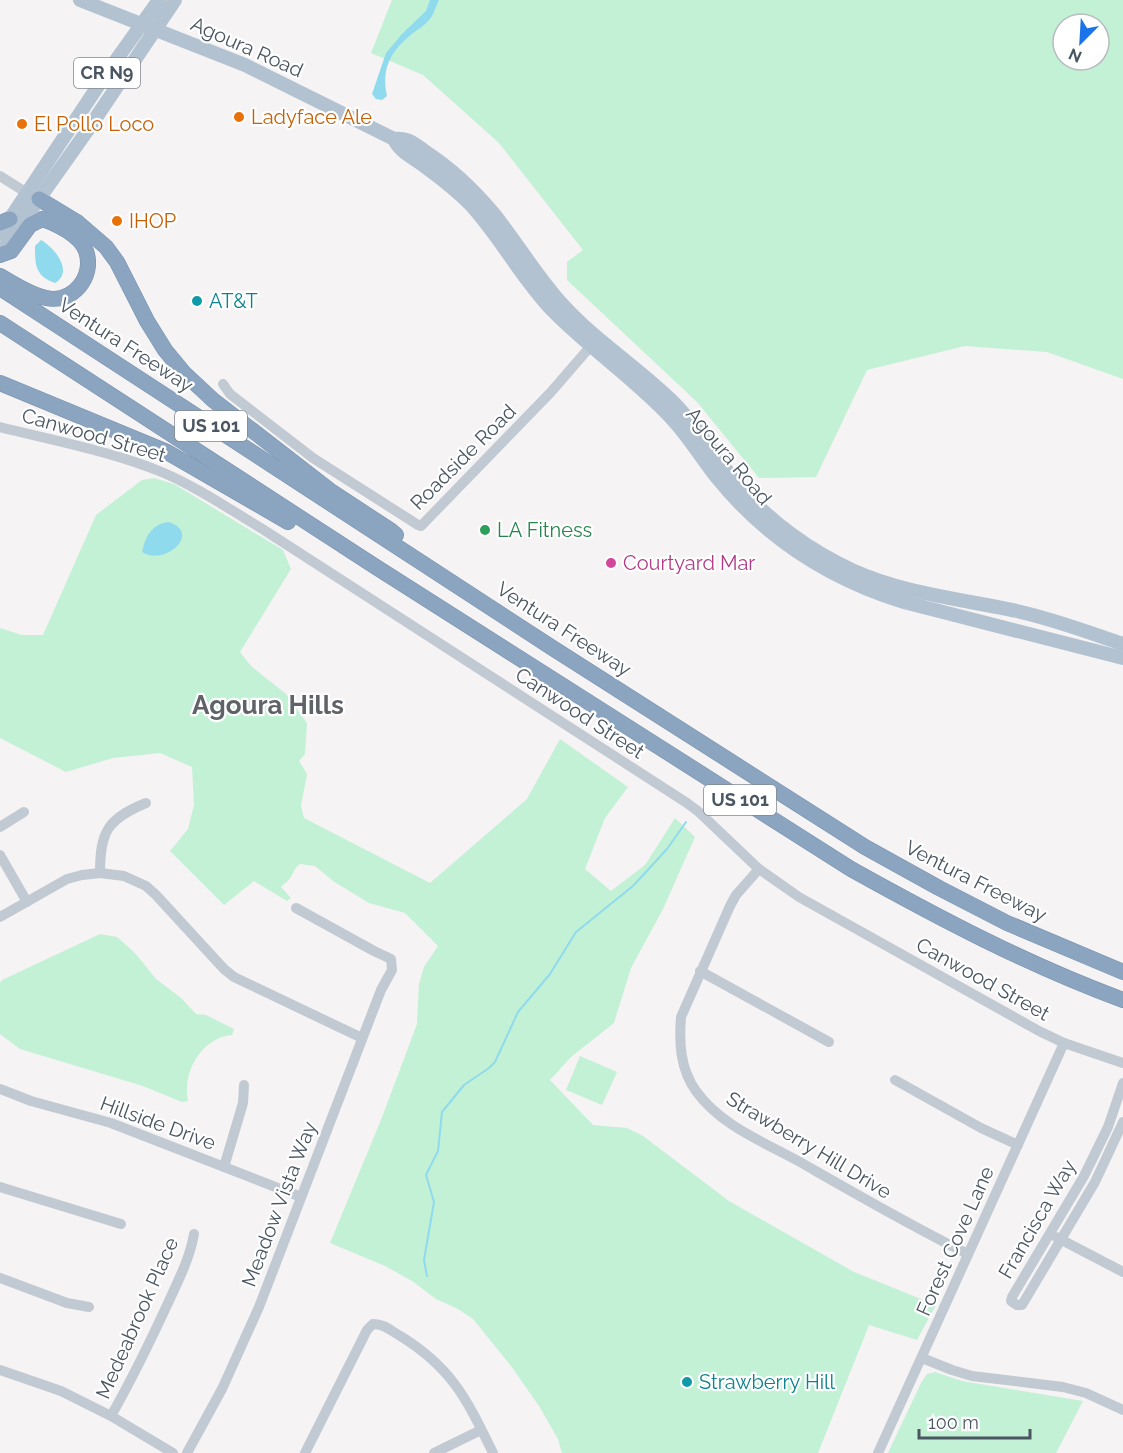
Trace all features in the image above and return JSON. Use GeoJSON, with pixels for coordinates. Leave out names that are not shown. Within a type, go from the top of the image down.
{"type":"FeatureCollection","features":[{"type":"Feature","properties":{"kind":"highway"},"geometry":{"type":"LineString","coordinates":[[33,196],[77,222],[106,247],[117,262],[147,321],[165,350],[191,380],[213,400],[332,492],[390,530],[423,563]]}},
{"type":"Feature","properties":{"kind":"highway"},"geometry":{"type":"LineString","coordinates":[[0,254],[10,251],[30,225],[42,219],[57,225],[78,239],[86,249],[88,261],[88,272],[84,281],[77,290],[60,298],[48,299],[34,294],[0,276]]}},
{"type":"Feature","properties":{"kind":"highway","name":"Ventura Freeway"},"geometry":{"type":"LineString","coordinates":[[0,288],[865,847],[1007,923],[1123,972]]}},
{"type":"Feature","properties":{"kind":"highway","name":"US 101"},"geometry":{"type":"LineString","coordinates":[[0,323],[376,567],[850,869],[1005,951],[1085,986],[1123,999]]}},
{"type":"Feature","properties":{"kind":"highway"},"geometry":{"type":"LineString","coordinates":[[0,336],[48,354]]}},
{"type":"Feature","properties":{"kind":"highway"},"geometry":{"type":"LineString","coordinates":[[0,383],[167,452],[248,497],[329,547],[376,567]]}},
{"type":"Feature","properties":{"kind":"main road","name":"Agoura Road"},"geometry":{"type":"LineString","coordinates":[[80,0],[245,65],[394,139],[398,147],[425,166],[469,203],[543,300],[594,342],[661,407],[688,437],[747,512],[781,541],[820,567],[871,592],[944,605],[1041,617],[1123,644]]}},
{"type":"Feature","properties":{"kind":"main road","name":"CR N9"},"geometry":{"type":"LineString","coordinates":[[148,27],[159,0]]}},
{"type":"Feature","properties":{"kind":"main road","name":"CR N9"},"geometry":{"type":"LineString","coordinates":[[0,254],[33,196],[148,27],[175,0]]}},
{"type":"Feature","properties":{"kind":"main road","name":"CR N9"},"geometry":{"type":"LineString","coordinates":[[0,234],[5,221],[33,196]]}},
{"type":"Feature","properties":{"kind":"main road","name":"Agoura Road"},"geometry":{"type":"LineString","coordinates":[[944,605],[1123,658]]}},
{"type":"Feature","properties":{"kind":"street"},"geometry":{"type":"LineString","coordinates":[[0,176],[33,196]]}},
{"type":"Feature","properties":{"kind":"street","name":"Roadside Road"},"geometry":{"type":"LineString","coordinates":[[223,384],[230,394],[314,458],[421,526],[551,392],[594,342]]}},
{"type":"Feature","properties":{"kind":"street","name":"Canwood Street"},"geometry":{"type":"LineString","coordinates":[[0,426],[135,462],[166,473],[202,492],[687,803],[759,869],[799,897],[1018,1020],[1064,1043],[1123,1063]]}},
{"type":"Feature","properties":{"kind":"street"},"geometry":{"type":"LineString","coordinates":[[100,873],[102,838],[122,815],[146,803]]}},
{"type":"Feature","properties":{"kind":"street"},"geometry":{"type":"LineString","coordinates":[[0,827],[24,812]]}},
{"type":"Feature","properties":{"kind":"street"},"geometry":{"type":"LineString","coordinates":[[0,855],[27,902]]}},
{"type":"Feature","properties":{"kind":"street","name":"Strawberry Hill Drive"},"geometry":{"type":"LineString","coordinates":[[759,869],[730,906],[681,1017],[679,1036],[682,1057],[694,1089],[705,1102],[730,1123],[750,1136],[920,1231],[968,1254]]}},
{"type":"Feature","properties":{"kind":"street"},"geometry":{"type":"LineString","coordinates":[[0,917],[67,879],[100,873],[124,876],[146,886],[234,977],[362,1038]]}},
{"type":"Feature","properties":{"kind":"street","name":"Meadow Vista Way"},"geometry":{"type":"LineString","coordinates":[[187,1453],[212,1407],[259,1307],[362,1038],[392,969],[391,959],[387,956],[296,908]]}},
{"type":"Feature","properties":{"kind":"street"},"geometry":{"type":"LineString","coordinates":[[700,971],[829,1042]]}},
{"type":"Feature","properties":{"kind":"street","name":"Forest Cove Lane"},"geometry":{"type":"LineString","coordinates":[[878,1453],[1064,1043]]}},
{"type":"Feature","properties":{"kind":"street"},"geometry":{"type":"LineString","coordinates":[[895,1080],[975,1125],[1018,1145]]}},
{"type":"Feature","properties":{"kind":"street","name":"Francisca Way"},"geometry":{"type":"LineString","coordinates":[[1121,1127],[1095,1182],[1022,1305],[1014,1304],[1011,1301],[1012,1297],[1084,1176],[1108,1127],[1123,1083]]}},
{"type":"Feature","properties":{"kind":"street"},"geometry":{"type":"LineString","coordinates":[[224,1167],[243,1103],[244,1084]]}},
{"type":"Feature","properties":{"kind":"street","name":"Hillside Drive"},"geometry":{"type":"LineString","coordinates":[[0,1089],[31,1101],[111,1123],[301,1197]]}},
{"type":"Feature","properties":{"kind":"street"},"geometry":{"type":"LineString","coordinates":[[1108,1127],[1121,1127]]}},
{"type":"Feature","properties":{"kind":"street"},"geometry":{"type":"LineString","coordinates":[[1084,1176],[1095,1182]]}},
{"type":"Feature","properties":{"kind":"street"},"geometry":{"type":"LineString","coordinates":[[0,1187],[121,1224]]}},
{"type":"Feature","properties":{"kind":"street","name":"Medeabrook Place"},"geometry":{"type":"LineString","coordinates":[[111,1416],[135,1373],[174,1290],[191,1250],[194,1233]]}},
{"type":"Feature","properties":{"kind":"street"},"geometry":{"type":"LineString","coordinates":[[1050,1234],[1123,1272]]}},
{"type":"Feature","properties":{"kind":"street"},"geometry":{"type":"LineString","coordinates":[[0,1278],[67,1303],[89,1307]]}},
{"type":"Feature","properties":{"kind":"street"},"geometry":{"type":"LineString","coordinates":[[304,1453],[367,1330],[373,1324],[382,1324],[420,1348],[438,1363],[462,1393],[493,1453]]}},
{"type":"Feature","properties":{"kind":"street"},"geometry":{"type":"LineString","coordinates":[[922,1358],[972,1376],[1063,1387],[1086,1393],[1123,1410]]}},
{"type":"Feature","properties":{"kind":"street"},"geometry":{"type":"LineString","coordinates":[[0,1370],[61,1391],[111,1416],[173,1453]]}},
{"type":"Feature","properties":{"kind":"street"},"geometry":{"type":"LineString","coordinates":[[434,1453],[481,1430]]}},
{"type":"Feature","properties":{"kind":"green space"},"geometry":{"type":"Polygon","coordinates":[[[392,0],[1123,0],[1123,379],[1047,352],[965,346],[867,370],[816,477],[759,478],[697,402],[567,280],[567,262],[583,250],[499,143],[423,75],[371,53],[392,0]]]}},
{"type":"Feature","properties":{"kind":"green space"},"geometry":{"type":"Polygon","coordinates":[[[154,478],[174,484],[283,550],[291,569],[240,652],[251,666],[286,694],[307,723],[305,754],[299,761],[307,774],[301,806],[304,818],[430,883],[527,799],[560,739],[628,787],[605,818],[585,869],[611,891],[645,865],[675,818],[695,837],[663,909],[631,968],[614,1023],[571,1057],[550,1080],[593,1125],[627,1128],[643,1136],[729,1201],[854,1272],[936,1305],[917,1340],[869,1325],[818,1453],[562,1453],[558,1439],[539,1406],[511,1366],[473,1319],[436,1299],[412,1281],[385,1266],[330,1243],[381,1120],[417,1024],[419,984],[424,967],[438,946],[405,913],[369,903],[333,881],[315,866],[300,864],[296,867],[281,887],[291,898],[287,901],[254,881],[224,905],[170,851],[188,829],[194,805],[192,767],[160,753],[113,758],[66,772],[0,738],[0,628],[22,635],[43,635],[96,515],[142,480],[154,478]]]}},
{"type":"Feature","properties":{"kind":"green space"},"geometry":{"type":"Polygon","coordinates":[[[100,934],[117,937],[135,953],[156,979],[181,998],[196,1014],[206,1015],[234,1029],[232,1035],[211,1042],[196,1058],[188,1079],[188,1101],[182,1102],[143,1086],[20,1049],[0,1034],[0,983],[2,980],[100,934]]]}},
{"type":"Feature","properties":{"kind":"green space"},"geometry":{"type":"Polygon","coordinates":[[[580,1056],[617,1072],[602,1105],[566,1090],[580,1056]]]}},
{"type":"Feature","properties":{"kind":"green space"},"geometry":{"type":"Polygon","coordinates":[[[935,1372],[962,1381],[1083,1401],[1056,1453],[888,1453],[921,1383],[927,1374],[935,1372]]]}},
{"type":"Feature","properties":{"kind":"water"},"geometry":{"type":"Polygon","coordinates":[[[430,0],[439,0],[432,17],[399,46],[389,60],[385,76],[387,96],[382,100],[376,99],[372,94],[386,53],[426,11],[430,0]]]}},
{"type":"Feature","properties":{"kind":"water"},"geometry":{"type":"Polygon","coordinates":[[[41,240],[57,254],[63,267],[63,273],[55,283],[43,277],[38,269],[35,246],[41,240]]]}},
{"type":"Feature","properties":{"kind":"water"},"geometry":{"type":"Polygon","coordinates":[[[168,522],[178,527],[182,533],[177,546],[161,555],[142,552],[150,532],[158,525],[168,522]]]}},
{"type":"Feature","properties":{"kind":"waterway"},"geometry":{"type":"LineString","coordinates":[[427,1276],[424,1260],[434,1202],[426,1175],[438,1151],[442,1112],[464,1085],[495,1062],[518,1012],[550,974],[576,932],[633,886],[667,849],[686,822]]}},
{"type":"Feature","properties":{"kind":"place","name":"Ladyface Ale"},"geometry":{"type":"Point","coordinates":[239,117]}},
{"type":"Feature","properties":{"kind":"place","name":"El Pollo Loco"},"geometry":{"type":"Point","coordinates":[22,124]}},
{"type":"Feature","properties":{"kind":"place","name":"IHOP"},"geometry":{"type":"Point","coordinates":[117,221]}},
{"type":"Feature","properties":{"kind":"place","name":"AT&T"},"geometry":{"type":"Point","coordinates":[197,301]}},
{"type":"Feature","properties":{"kind":"place","name":"LA Fitness"},"geometry":{"type":"Point","coordinates":[485,530]}},
{"type":"Feature","properties":{"kind":"place","name":"Courtyard Mar"},"geometry":{"type":"Point","coordinates":[611,563]}},
{"type":"Feature","properties":{"kind":"place","name":"Strawberry Hill"},"geometry":{"type":"Point","coordinates":[687,1382]}},
{"type":"Feature","properties":{"kind":"district","name":"Agoura Hills"},"geometry":{"type":"Point","coordinates":[268,705]}}]}
